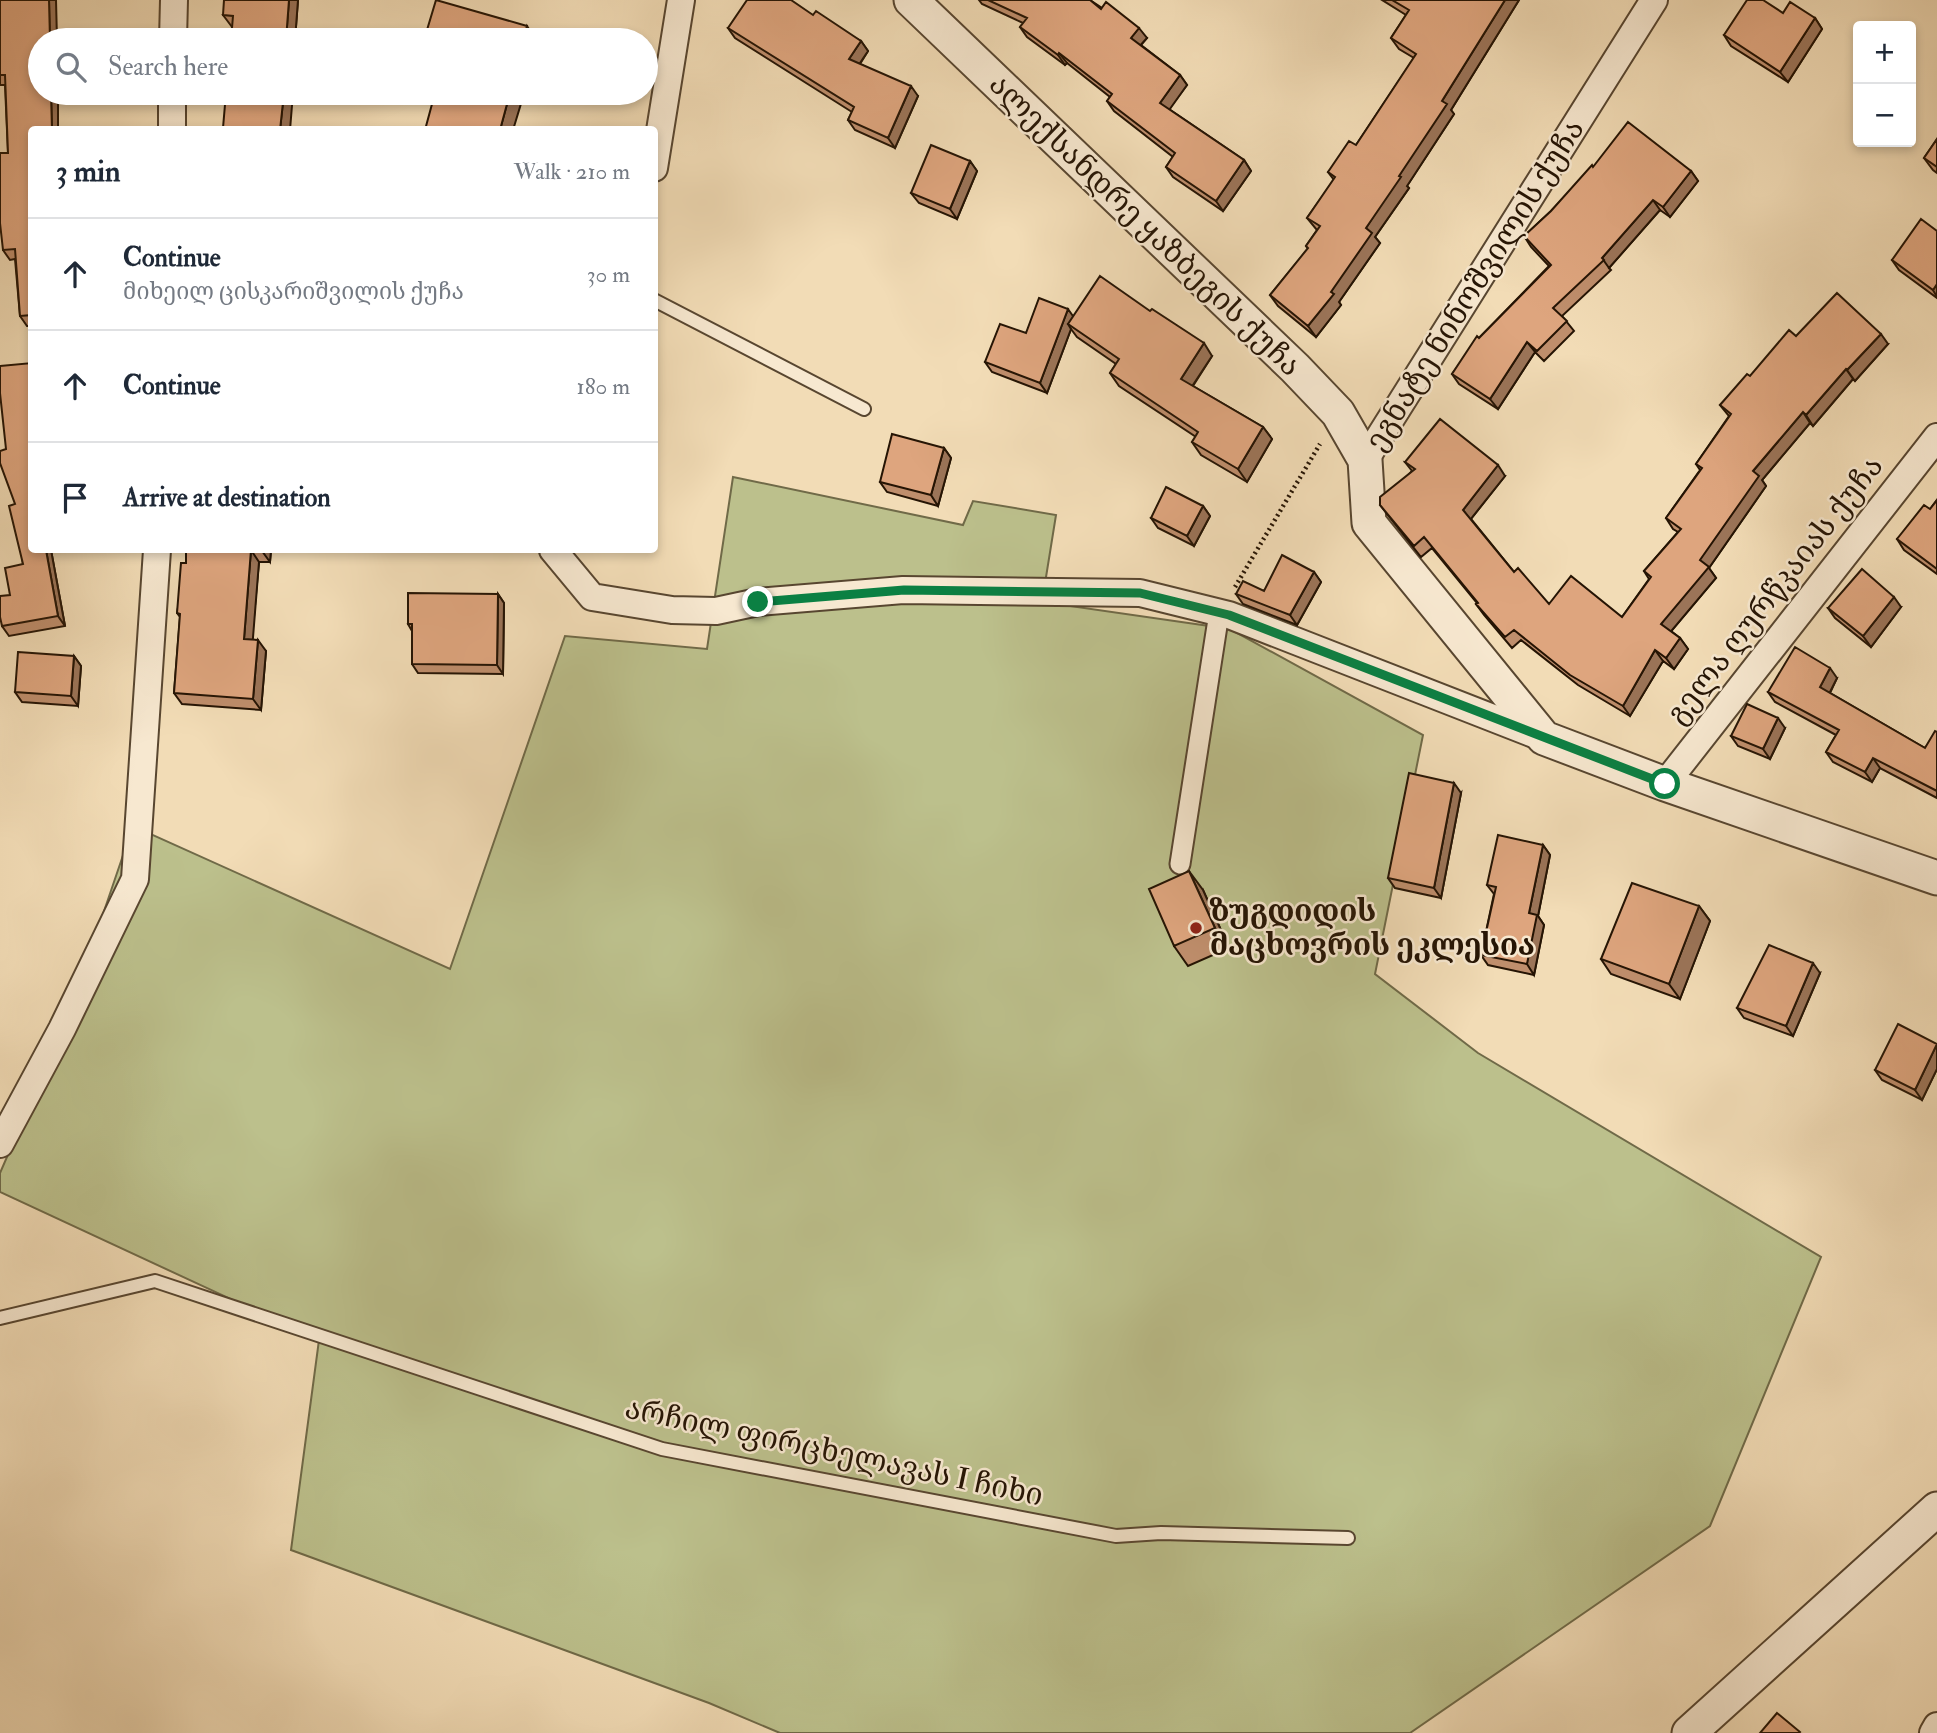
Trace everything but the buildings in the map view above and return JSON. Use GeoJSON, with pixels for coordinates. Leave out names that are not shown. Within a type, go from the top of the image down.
{"type":"FeatureCollection","features":[{"type":"Feature","properties":{"kind":"street"},"geometry":{"type":"LineString","coordinates":[[173,28],[174,0]]}},
{"type":"Feature","properties":{"kind":"street"},"geometry":{"type":"LineString","coordinates":[[658,143],[681,0]]}},
{"type":"Feature","properties":{"kind":"street","name":"ალექსანდრე ყაზბეგის ქუჩა"},"geometry":{"type":"LineString","coordinates":[[911,0],[1295,368],[1338,413],[1366,460]]}},
{"type":"Feature","properties":{"kind":"street","name":"ეგნატე ნინოშვილის ქუჩა"},"geometry":{"type":"LineString","coordinates":[[1544,738],[1369,523],[1366,460],[1654,0]]}},
{"type":"Feature","properties":{"kind":"street"},"geometry":{"type":"LineString","coordinates":[[172,105],[172,126]]}},
{"type":"Feature","properties":{"kind":"street","name":"გელა ღურწკაიას ქუჩა"},"geometry":{"type":"LineString","coordinates":[[1665,784],[1937,437]]}},
{"type":"Feature","properties":{"kind":"street"},"geometry":{"type":"LineString","coordinates":[[0,1144],[62,1029],[135,879],[157,553]]}},
{"type":"Feature","properties":{"kind":"street"},"geometry":{"type":"LineString","coordinates":[[555,553],[592,597],[672,610],[716,611],[758,602],[904,590],[1140,593],[1220,613],[1665,784],[1937,877]]}},
{"type":"Feature","properties":{"kind":"street"},"geometry":{"type":"LineString","coordinates":[[1180,864],[1220,613]]}},
{"type":"Feature","properties":{"kind":"street"},"geometry":{"type":"LineString","coordinates":[[1689,1733],[1937,1509]]}},
{"type":"Feature","properties":{"kind":"street"},"geometry":{"type":"LineString","coordinates":[[1933,1733],[1937,1726]]}},
{"type":"Feature","properties":{"kind":"lane"},"geometry":{"type":"LineString","coordinates":[[658,302],[864,409]]}},
{"type":"Feature","properties":{"kind":"lane","name":"არჩილ ფირცხელავას I ჩიხი"},"geometry":{"type":"LineString","coordinates":[[0,1318],[155,1281],[662,1449],[1116,1536],[1161,1532],[1348,1538]]}},
{"type":"Feature","properties":{"kind":"path"},"geometry":{"type":"LineString","coordinates":[[1220,613],[1338,413]]}},
{"type":"Feature","properties":{"kind":"green space"},"geometry":{"type":"Polygon","coordinates":[[[733,477],[963,525],[973,501],[1056,515],[1042,602],[1230,629],[1423,735],[1375,974],[1478,1053],[1821,1257],[1710,1526],[1410,1733],[780,1733],[709,1703],[291,1550],[319,1340],[0,1192],[0,1173],[69,1014],[133,826],[450,969],[565,636],[707,649],[733,477]]]}},
{"type":"Feature","properties":{"kind":"place","name":"ზუგდიდის მაცხოვრის ეკლესია"},"geometry":{"type":"Point","coordinates":[1196,928]}},
{"type":"Feature","properties":{"kind":"route"},"geometry":{"type":"LineString","coordinates":[[758,602],[904,590],[1140,593],[1229,615],[1665,784]]}}]}
